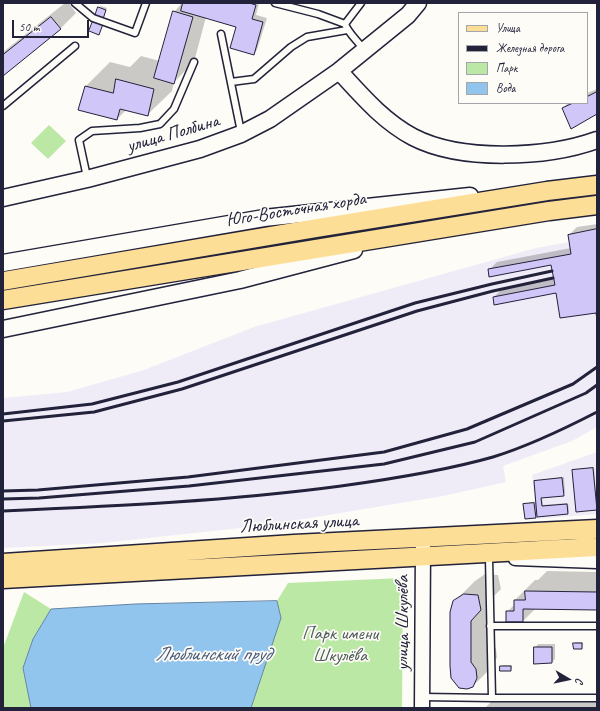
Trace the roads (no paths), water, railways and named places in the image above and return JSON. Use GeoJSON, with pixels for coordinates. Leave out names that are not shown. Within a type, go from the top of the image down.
{"type":"FeatureCollection","features":[{"type":"Feature","properties":{"kind":"main road","name":"улица Полбина"},"geometry":{"type":"LineString","coordinates":[[3,198],[87,179],[200,149],[241,134],[270,119],[339,71],[408,15],[418,3]]}},
{"type":"Feature","properties":{"kind":"main road"},"geometry":{"type":"LineString","coordinates":[[339,71],[363,98],[389,122],[414,137],[448,150],[490,155],[548,151],[585,144],[597,140]]}},
{"type":"Feature","properties":{"kind":"main road","name":"Юго-Восточная хорда"},"geometry":{"type":"LineString","coordinates":[[3,281],[547,191],[597,185]]}},
{"type":"Feature","properties":{"kind":"main road"},"geometry":{"type":"LineString","coordinates":[[3,263],[81,248],[264,218],[433,199],[547,191]]}},
{"type":"Feature","properties":{"kind":"main road"},"geometry":{"type":"LineString","coordinates":[[3,300],[597,205]]}},
{"type":"Feature","properties":{"kind":"main road"},"geometry":{"type":"LineString","coordinates":[[3,329],[240,280],[417,233]]}},
{"type":"Feature","properties":{"kind":"main road","name":"Люблинская улица"},"geometry":{"type":"LineString","coordinates":[[3,563],[294,544],[597,529]]}},
{"type":"Feature","properties":{"kind":"main road","name":"Люблинская улица"},"geometry":{"type":"LineString","coordinates":[[3,579],[423,558],[597,547]]}},
{"type":"Feature","properties":{"kind":"street","name":"улица Шкулёва"},"geometry":{"type":"LineString","coordinates":[[422,703],[423,538]]}},
{"type":"Feature","properties":{"kind":"street"},"geometry":{"type":"LineString","coordinates":[[452,555],[489,558],[597,562]]}},
{"type":"Feature","properties":{"kind":"lane"},"geometry":{"type":"LineString","coordinates":[[75,3],[93,18],[135,33],[146,3]]}},
{"type":"Feature","properties":{"kind":"lane"},"geometry":{"type":"LineString","coordinates":[[275,3],[318,14],[346,27],[364,50]]}},
{"type":"Feature","properties":{"kind":"lane"},"geometry":{"type":"LineString","coordinates":[[231,82],[254,79],[291,47],[307,37],[346,27],[361,3]]}},
{"type":"Feature","properties":{"kind":"lane"},"geometry":{"type":"LineString","coordinates":[[221,34],[241,134]]}},
{"type":"Feature","properties":{"kind":"lane"},"geometry":{"type":"LineString","coordinates":[[3,106],[75,46]]}},
{"type":"Feature","properties":{"kind":"lane"},"geometry":{"type":"LineString","coordinates":[[87,179],[79,140],[92,131],[140,128],[160,124],[174,109],[194,62]]}},
{"type":"Feature","properties":{"kind":"lane"},"geometry":{"type":"LineString","coordinates":[[489,558],[492,698]]}},
{"type":"Feature","properties":{"kind":"lane"},"geometry":{"type":"LineString","coordinates":[[490,626],[597,626]]}},
{"type":"Feature","properties":{"kind":"lane"},"geometry":{"type":"LineString","coordinates":[[422,703],[492,698],[597,698]]}},
{"type":"Feature","properties":{"kind":"water","name":"Люблинский пруд"},"geometry":{"type":"Polygon","coordinates":[[[277,601],[281,618],[251,708],[31,708],[23,668],[33,639],[51,609],[135,604],[277,601]]]}},
{"type":"Feature","properties":{"kind":"railway"},"geometry":{"type":"LineString","coordinates":[[3,414],[92,404],[178,382],[415,303],[552,271]]}},
{"type":"Feature","properties":{"kind":"railway"},"geometry":{"type":"LineString","coordinates":[[3,421],[94,412],[182,389],[417,311],[493,291],[553,278]]}},
{"type":"Feature","properties":{"kind":"railway"},"geometry":{"type":"LineString","coordinates":[[3,491],[38,490],[188,477],[384,452],[467,429],[573,384],[597,367]]}},
{"type":"Feature","properties":{"kind":"railway"},"geometry":{"type":"LineString","coordinates":[[3,499],[39,498],[189,486],[384,464],[475,442],[586,393],[597,385]]}},
{"type":"Feature","properties":{"kind":"railway"},"geometry":{"type":"LineString","coordinates":[[3,511],[130,505],[257,496],[341,486],[399,477],[456,466],[506,453],[546,437],[597,412]]}},
{"type":"Feature","properties":{"kind":"park label","name":"Парк имени Шкулёва"},"geometry":{"type":"Point","coordinates":[340,645]}}]}
